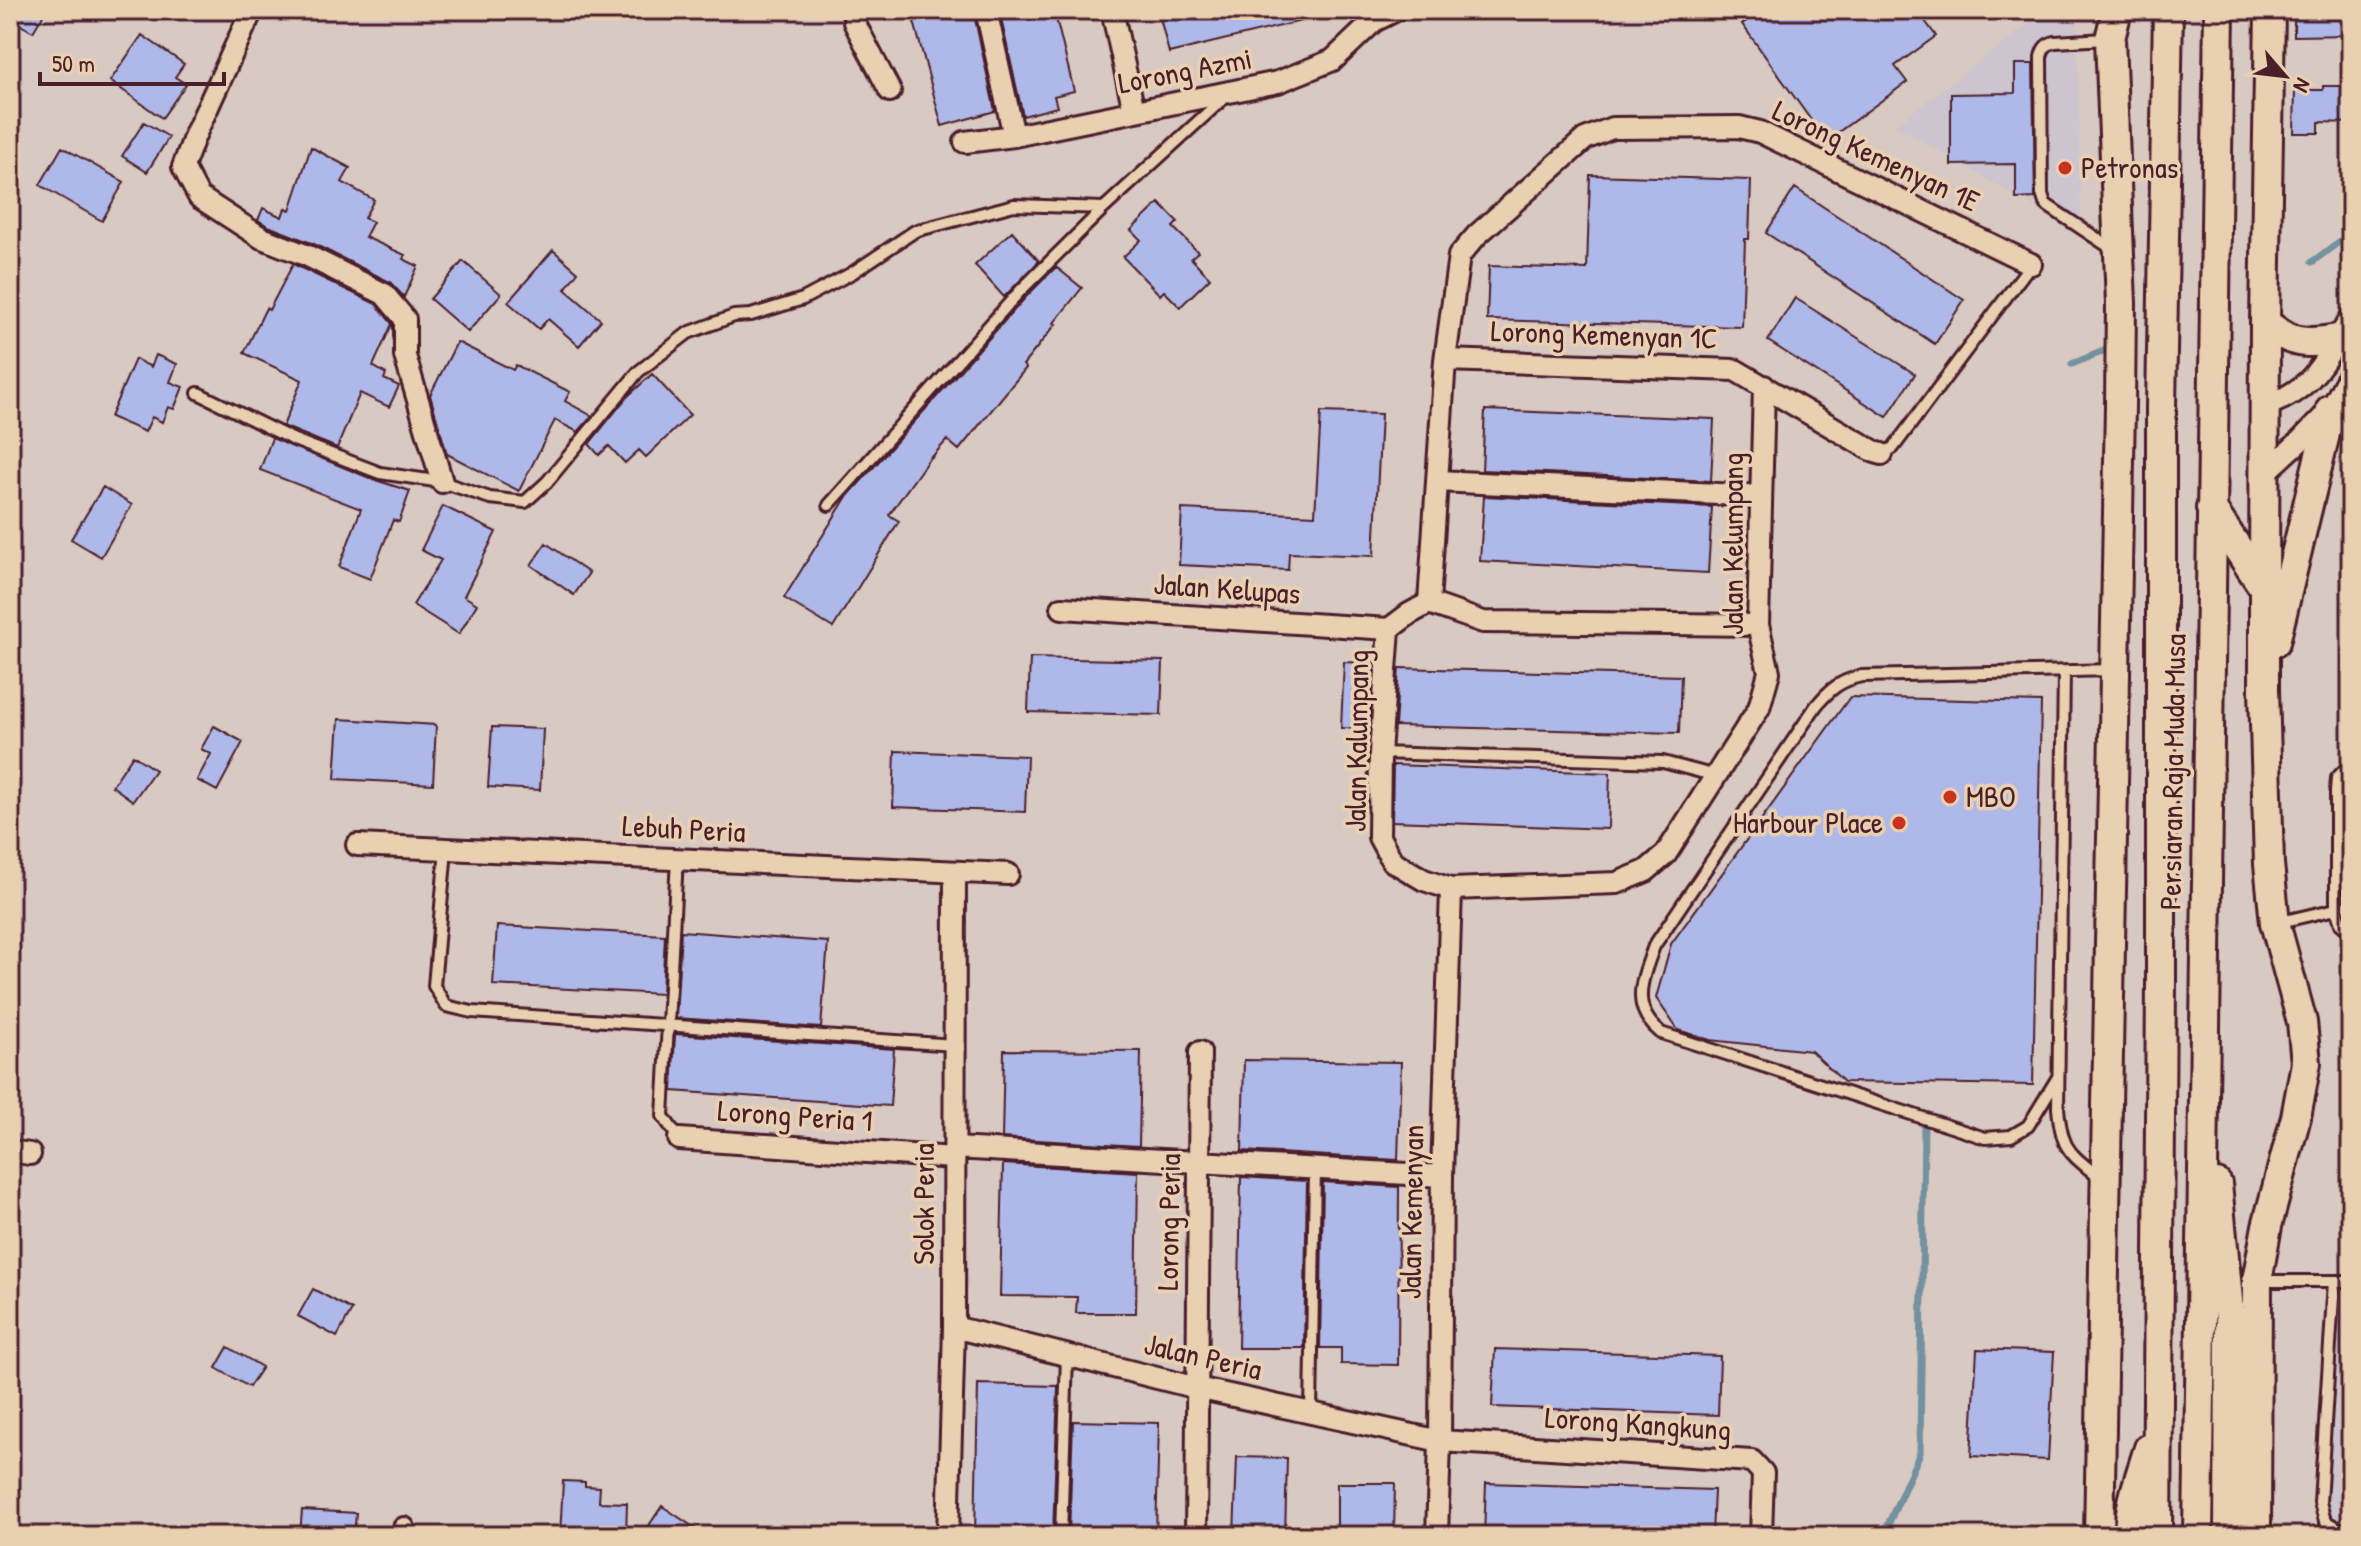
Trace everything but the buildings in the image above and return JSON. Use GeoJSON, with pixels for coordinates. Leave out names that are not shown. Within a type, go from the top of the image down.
{"type":"FeatureCollection","features":[{"type":"Feature","properties":{"kind":"main road"},"geometry":{"type":"LineString","coordinates":[[2099,1536],[2120,406],[2121,303],[2110,39],[2117,10]]}},
{"type":"Feature","properties":{"kind":"main road","name":"Persiaran Raja Muda Musa"},"geometry":{"type":"LineString","coordinates":[[2157,1536],[2161,408],[2168,10]]}},
{"type":"Feature","properties":{"kind":"main road","name":"Persiaran Raja Muda Musa"},"geometry":{"type":"LineString","coordinates":[[2198,1536],[2219,10]]}},
{"type":"Feature","properties":{"kind":"main road"},"geometry":{"type":"LineString","coordinates":[[2256,1536],[2257,1281],[2306,1063],[2302,1022],[2275,923],[2269,864],[2264,588],[2270,10]]}},
{"type":"Feature","properties":{"kind":"main road"},"geometry":{"type":"LineString","coordinates":[[2265,322],[2277,333],[2292,340],[2315,344],[2344,329]]}},
{"type":"Feature","properties":{"kind":"main road"},"geometry":{"type":"LineString","coordinates":[[2120,406],[2161,408]]}},
{"type":"Feature","properties":{"kind":"main road"},"geometry":{"type":"LineString","coordinates":[[2264,689],[2331,409]]}},
{"type":"Feature","properties":{"kind":"main road"},"geometry":{"type":"LineString","coordinates":[[2211,508],[2264,588]]}},
{"type":"Feature","properties":{"kind":"main road"},"geometry":{"type":"LineString","coordinates":[[2203,1024],[2230,1321],[2229,1536]]}},
{"type":"Feature","properties":{"kind":"main road"},"geometry":{"type":"LineString","coordinates":[[2129,1536],[2134,1492],[2157,1425]]}},
{"type":"Feature","properties":{"kind":"street"},"geometry":{"type":"LineString","coordinates":[[252,10],[183,167],[199,197],[262,238],[308,256],[384,294],[405,319],[405,356],[442,482]]}},
{"type":"Feature","properties":{"kind":"street"},"geometry":{"type":"LineString","coordinates":[[855,10],[854,22],[890,91]]}},
{"type":"Feature","properties":{"kind":"street"},"geometry":{"type":"LineString","coordinates":[[986,10],[1014,136]]}},
{"type":"Feature","properties":{"kind":"street"},"geometry":{"type":"LineString","coordinates":[[1112,10],[1134,111]]}},
{"type":"Feature","properties":{"kind":"street","name":"Lorong Azmi"},"geometry":{"type":"LineString","coordinates":[[965,142],[1014,136],[1278,82],[1333,60],[1373,16],[1396,10]]}},
{"type":"Feature","properties":{"kind":"street","name":"Lorong Kemenyan 1E"},"geometry":{"type":"LineString","coordinates":[[1429,603],[1445,360],[1459,256],[1477,235],[1585,139],[1612,128],[1739,127],[1760,132],[2031,264]]}},
{"type":"Feature","properties":{"kind":"street"},"geometry":{"type":"LineString","coordinates":[[2265,406],[2289,395],[2312,379],[2344,329]]}},
{"type":"Feature","properties":{"kind":"street","name":"Lorong Kemenyan 1C"},"geometry":{"type":"LineString","coordinates":[[1445,360],[1735,370],[1882,454]]}},
{"type":"Feature","properties":{"kind":"street"},"geometry":{"type":"LineString","coordinates":[[2265,473],[2331,409],[2351,371]]}},
{"type":"Feature","properties":{"kind":"street","name":"Jalan Kelumpang"},"geometry":{"type":"LineString","coordinates":[[1617,883],[1646,871],[1666,854],[1759,708],[1763,696],[1769,672],[1758,625],[1764,386]]}},
{"type":"Feature","properties":{"kind":"street"},"geometry":{"type":"LineString","coordinates":[[1437,481],[1761,496]]}},
{"type":"Feature","properties":{"kind":"street"},"geometry":{"type":"LineString","coordinates":[[1389,629],[1429,603],[1483,622],[1758,625]]}},
{"type":"Feature","properties":{"kind":"street","name":"Jalan Kelupas"},"geometry":{"type":"LineString","coordinates":[[1062,608],[1389,629]]}},
{"type":"Feature","properties":{"kind":"street","name":"Jalan Kalumpang"},"geometry":{"type":"LineString","coordinates":[[1389,629],[1380,753],[1379,837],[1392,861],[1424,880],[1451,889],[1617,883]]}},
{"type":"Feature","properties":{"kind":"street","name":"Lebuh Peria"},"geometry":{"type":"LineString","coordinates":[[357,845],[1008,874]]}},
{"type":"Feature","properties":{"kind":"street","name":"Solok Peria"},"geometry":{"type":"LineString","coordinates":[[948,1536],[954,1327],[955,872]]}},
{"type":"Feature","properties":{"kind":"street","name":"Jalan Kemenyan"},"geometry":{"type":"LineString","coordinates":[[1437,1536],[1442,1176],[1451,889]]}},
{"type":"Feature","properties":{"kind":"street","name":"Lorong Peria"},"geometry":{"type":"LineString","coordinates":[[1196,1536],[1200,1052]]}},
{"type":"Feature","properties":{"kind":"street","name":"Lorong Peria 1"},"geometry":{"type":"LineString","coordinates":[[679,1139],[1442,1176]]}},
{"type":"Feature","properties":{"kind":"street","name":"Jalan Peria"},"geometry":{"type":"LineString","coordinates":[[954,1327],[1197,1388],[1440,1441]]}},
{"type":"Feature","properties":{"kind":"street","name":"Lorong Kangkung"},"geometry":{"type":"LineString","coordinates":[[1440,1441],[1752,1461],[1763,1473],[1761,1536]]}},
{"type":"Feature","properties":{"kind":"lane"},"geometry":{"type":"LineString","coordinates":[[2110,39],[2055,42],[2043,49],[2042,194],[2048,206],[2119,253]]}},
{"type":"Feature","properties":{"kind":"lane"},"geometry":{"type":"LineString","coordinates":[[829,505],[1020,291],[1104,208],[1230,92]]}},
{"type":"Feature","properties":{"kind":"lane"},"geometry":{"type":"LineString","coordinates":[[198,393],[294,440],[380,473],[442,482],[490,498],[525,502],[547,482],[638,372],[688,333],[734,316],[751,315],[803,299],[852,273],[915,231],[1014,205],[1104,208]]}},
{"type":"Feature","properties":{"kind":"lane"},"geometry":{"type":"LineString","coordinates":[[1882,454],[1893,448],[2031,264]]}},
{"type":"Feature","properties":{"kind":"lane"},"geometry":{"type":"LineString","coordinates":[[2058,1077],[2028,1126],[2011,1136],[1985,1138],[1661,1033],[1644,1015],[1641,996],[1645,971],[1654,946],[1829,690],[1845,679],[1862,676],[2115,670]]}},
{"type":"Feature","properties":{"kind":"lane"},"geometry":{"type":"LineString","coordinates":[[2064,672],[2058,1077],[2060,1132],[2067,1150],[2106,1184]]}},
{"type":"Feature","properties":{"kind":"lane"},"geometry":{"type":"LineString","coordinates":[[1380,753],[1663,762],[1716,776]]}},
{"type":"Feature","properties":{"kind":"lane"},"geometry":{"type":"LineString","coordinates":[[2351,763],[2337,778],[2336,909],[2341,924],[2351,932]]}},
{"type":"Feature","properties":{"kind":"lane"},"geometry":{"type":"LineString","coordinates":[[446,849],[434,986],[446,1006],[472,1012],[955,1045]]}},
{"type":"Feature","properties":{"kind":"lane"},"geometry":{"type":"LineString","coordinates":[[677,859],[663,1116],[679,1139]]}},
{"type":"Feature","properties":{"kind":"lane"},"geometry":{"type":"LineString","coordinates":[[2275,923],[2336,909]]}},
{"type":"Feature","properties":{"kind":"lane"},"geometry":{"type":"LineString","coordinates":[[1311,1413],[1315,1169]]}},
{"type":"Feature","properties":{"kind":"lane"},"geometry":{"type":"LineString","coordinates":[[2257,1281],[2351,1281]]}},
{"type":"Feature","properties":{"kind":"lane"},"geometry":{"type":"LineString","coordinates":[[2334,1281],[2320,1502],[2325,1521],[2351,1533]]}},
{"type":"Feature","properties":{"kind":"lane"},"geometry":{"type":"LineString","coordinates":[[1061,1536],[1067,1356]]}},
{"type":"Feature","properties":{"kind":"shaded area"},"geometry":{"type":"Polygon","coordinates":[[[2048,10],[2077,10],[2081,234],[1895,125],[2048,10]]]}},
{"type":"Feature","properties":{"kind":"shaded area"},"geometry":{"type":"Polygon","coordinates":[[[2351,773],[2351,924],[2342,906],[2343,782],[2351,773]]]}},
{"type":"Feature","properties":{"kind":"shaded area"},"geometry":{"type":"Polygon","coordinates":[[[2339,1286],[2351,1286],[2351,1526],[2344,1526],[2332,1519],[2326,1501],[2339,1286]]]}},
{"type":"Feature","properties":{"kind":"waterway"},"geometry":{"type":"LineString","coordinates":[[2312,262],[2351,233]]}},
{"type":"Feature","properties":{"kind":"waterway"},"geometry":{"type":"LineString","coordinates":[[2072,364],[2111,348]]}},
{"type":"Feature","properties":{"kind":"waterway"},"geometry":{"type":"LineString","coordinates":[[1883,1536],[1920,1453],[1924,1123]]}},
{"type":"Feature","properties":{"kind":"place","name":"Petronas"},"geometry":{"type":"Point","coordinates":[2065,168]}},
{"type":"Feature","properties":{"kind":"place","name":"MBO"},"geometry":{"type":"Point","coordinates":[1950,797]}},
{"type":"Feature","properties":{"kind":"place","name":"Harbour Place"},"geometry":{"type":"Point","coordinates":[1899,823]}}]}
